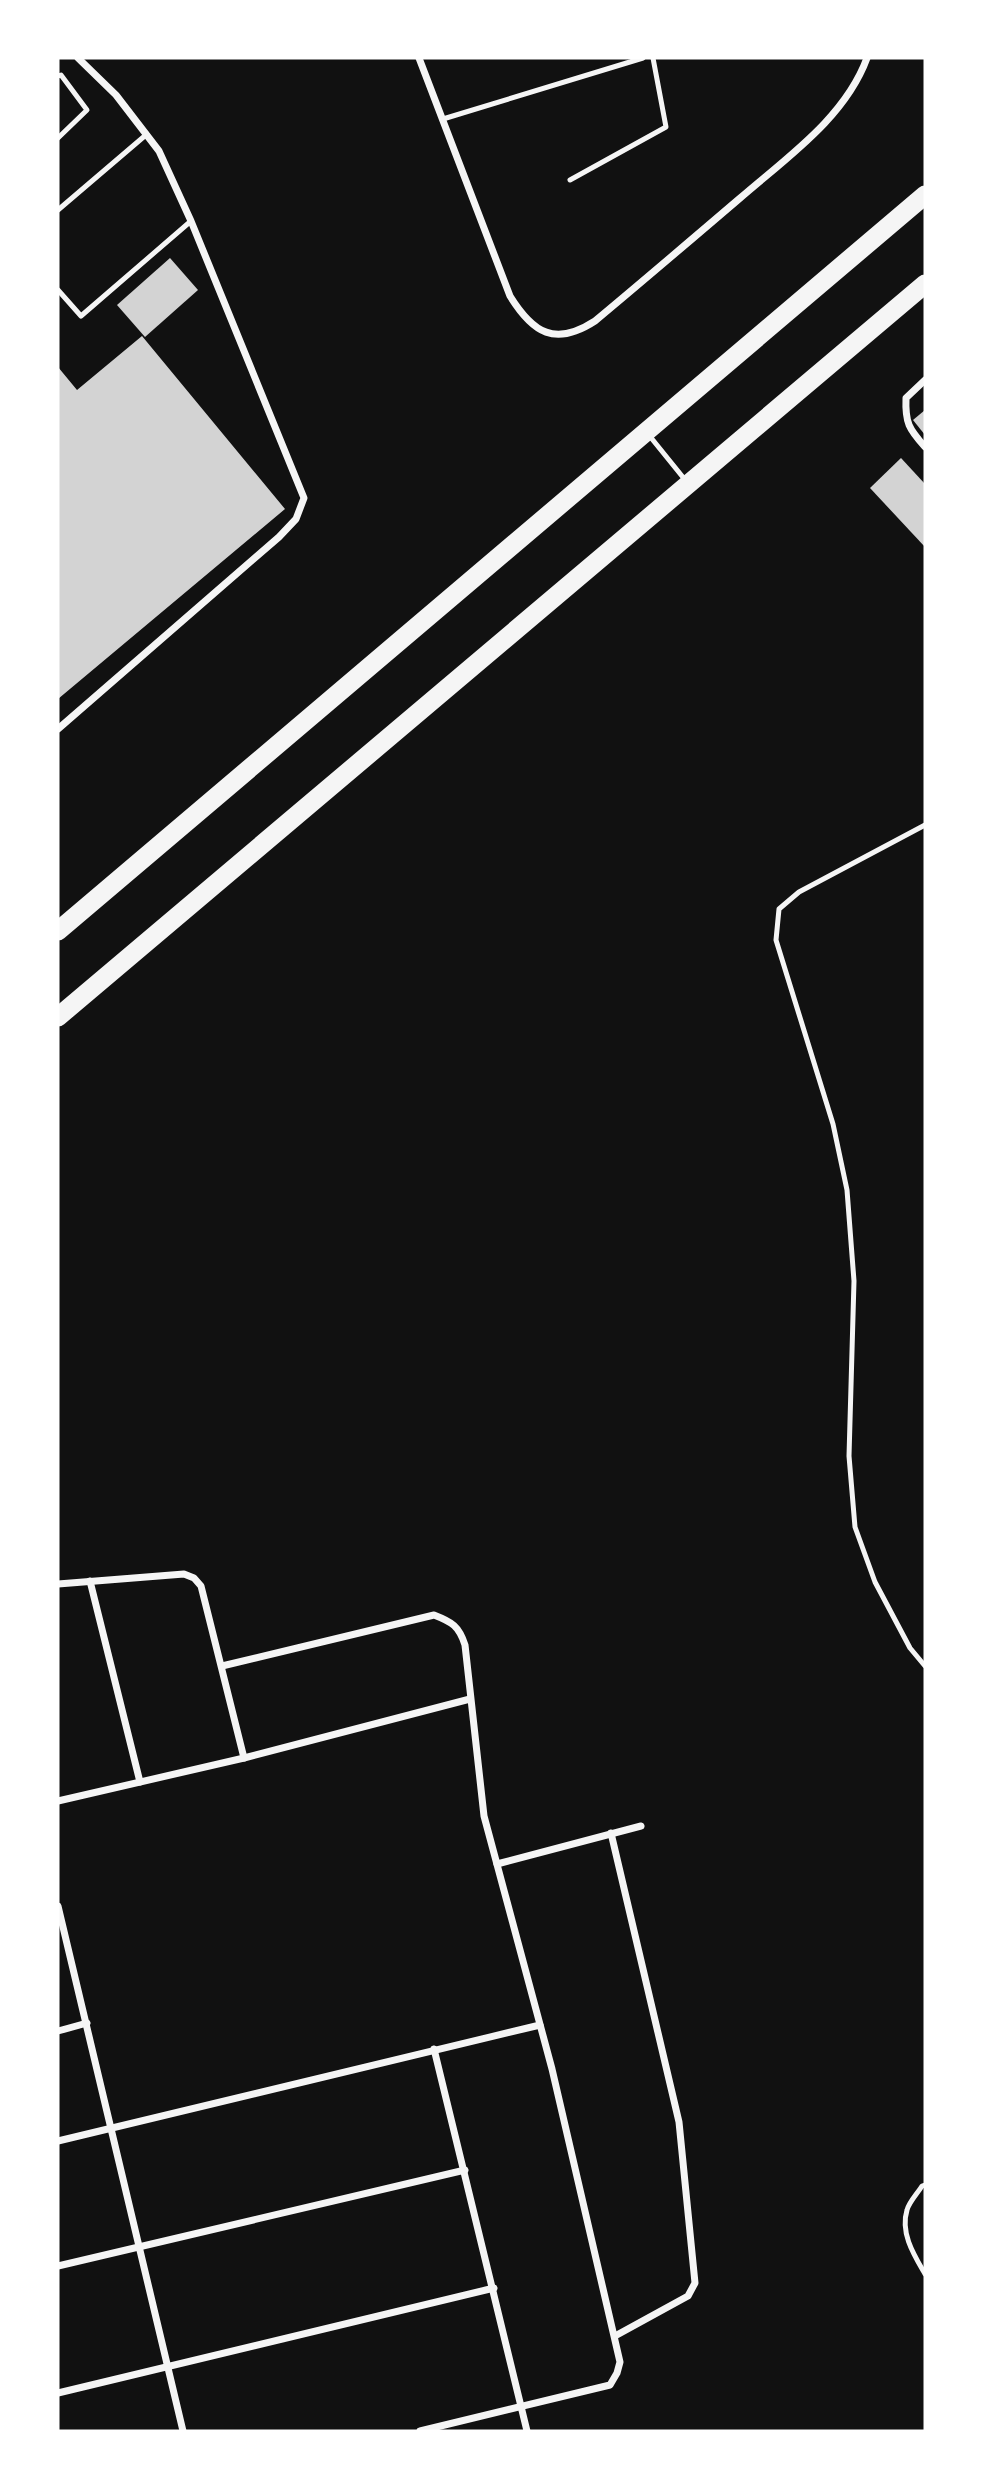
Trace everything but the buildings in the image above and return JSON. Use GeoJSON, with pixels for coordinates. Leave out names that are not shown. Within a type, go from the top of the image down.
{"type":"FeatureCollection","features":[{"type":"Feature","properties":{"kind":"highway"},"geometry":{"type":"LineString","coordinates":[[58,931],[925,195]]}},
{"type":"Feature","properties":{"kind":"highway"},"geometry":{"type":"LineString","coordinates":[[58,1017],[925,284]]}},
{"type":"Feature","properties":{"kind":"street"},"geometry":{"type":"LineString","coordinates":[[58,729],[279,537],[296,519],[304,498],[191,221],[159,151],[116,95],[78,58]]}},
{"type":"Feature","properties":{"kind":"street"},"geometry":{"type":"LineString","coordinates":[[419,58],[510,296],[532,326],[560,336],[582,330],[595,321],[786,158],[843,104],[859,81],[867,58]]}},
{"type":"Feature","properties":{"kind":"street"},"geometry":{"type":"LineString","coordinates":[[925,380],[906,398],[905,415],[910,430],[925,447]]}},
{"type":"Feature","properties":{"kind":"street"},"geometry":{"type":"LineString","coordinates":[[58,1584],[184,1574],[194,1578],[201,1586],[244,1758]]}},
{"type":"Feature","properties":{"kind":"street"},"geometry":{"type":"LineString","coordinates":[[90,1581],[140,1782]]}},
{"type":"Feature","properties":{"kind":"street"},"geometry":{"type":"LineString","coordinates":[[222,1666],[434,1615],[450,1621],[460,1629],[465,1645],[484,1816],[540,2025],[620,2362],[610,2385],[421,2431]]}},
{"type":"Feature","properties":{"kind":"street"},"geometry":{"type":"LineString","coordinates":[[58,1801],[244,1758],[470,1699]]}},
{"type":"Feature","properties":{"kind":"street"},"geometry":{"type":"LineString","coordinates":[[497,1864],[641,1826]]}},
{"type":"Feature","properties":{"kind":"street"},"geometry":{"type":"LineString","coordinates":[[611,1833],[679,2122],[695,2283],[688,2296],[615,2336]]}},
{"type":"Feature","properties":{"kind":"street"},"geometry":{"type":"LineString","coordinates":[[58,1906],[183,2431]]}},
{"type":"Feature","properties":{"kind":"street"},"geometry":{"type":"LineString","coordinates":[[58,2031],[87,2023]]}},
{"type":"Feature","properties":{"kind":"street"},"geometry":{"type":"LineString","coordinates":[[58,2141],[540,2025]]}},
{"type":"Feature","properties":{"kind":"street"},"geometry":{"type":"LineString","coordinates":[[434,2049],[527,2431]]}},
{"type":"Feature","properties":{"kind":"street"},"geometry":{"type":"LineString","coordinates":[[58,2266],[465,2169]]}},
{"type":"Feature","properties":{"kind":"street"},"geometry":{"type":"LineString","coordinates":[[58,2393],[494,2288]]}},
{"type":"Feature","properties":{"kind":"lane"},"geometry":{"type":"LineString","coordinates":[[443,119],[643,58]]}},
{"type":"Feature","properties":{"kind":"lane"},"geometry":{"type":"LineString","coordinates":[[570,180],[666,127],[653,58]]}},
{"type":"Feature","properties":{"kind":"lane"},"geometry":{"type":"LineString","coordinates":[[58,76],[61,75],[87,110],[58,138]]}},
{"type":"Feature","properties":{"kind":"lane"},"geometry":{"type":"LineString","coordinates":[[58,210],[147,134]]}},
{"type":"Feature","properties":{"kind":"lane"},"geometry":{"type":"LineString","coordinates":[[58,290],[81,316],[191,221]]}},
{"type":"Feature","properties":{"kind":"lane"},"geometry":{"type":"LineString","coordinates":[[646,432],[688,484]]}},
{"type":"Feature","properties":{"kind":"lane"},"geometry":{"type":"LineString","coordinates":[[925,825],[799,892],[779,909],[776,940],[834,1124],[847,1190],[854,1282],[849,1456],[855,1527],[875,1582],[910,1648],[925,1666]]}},
{"type":"Feature","properties":{"kind":"lane"},"geometry":{"type":"LineString","coordinates":[[925,2185],[907,2208],[905,2225],[909,2244],[925,2274]]}}]}
